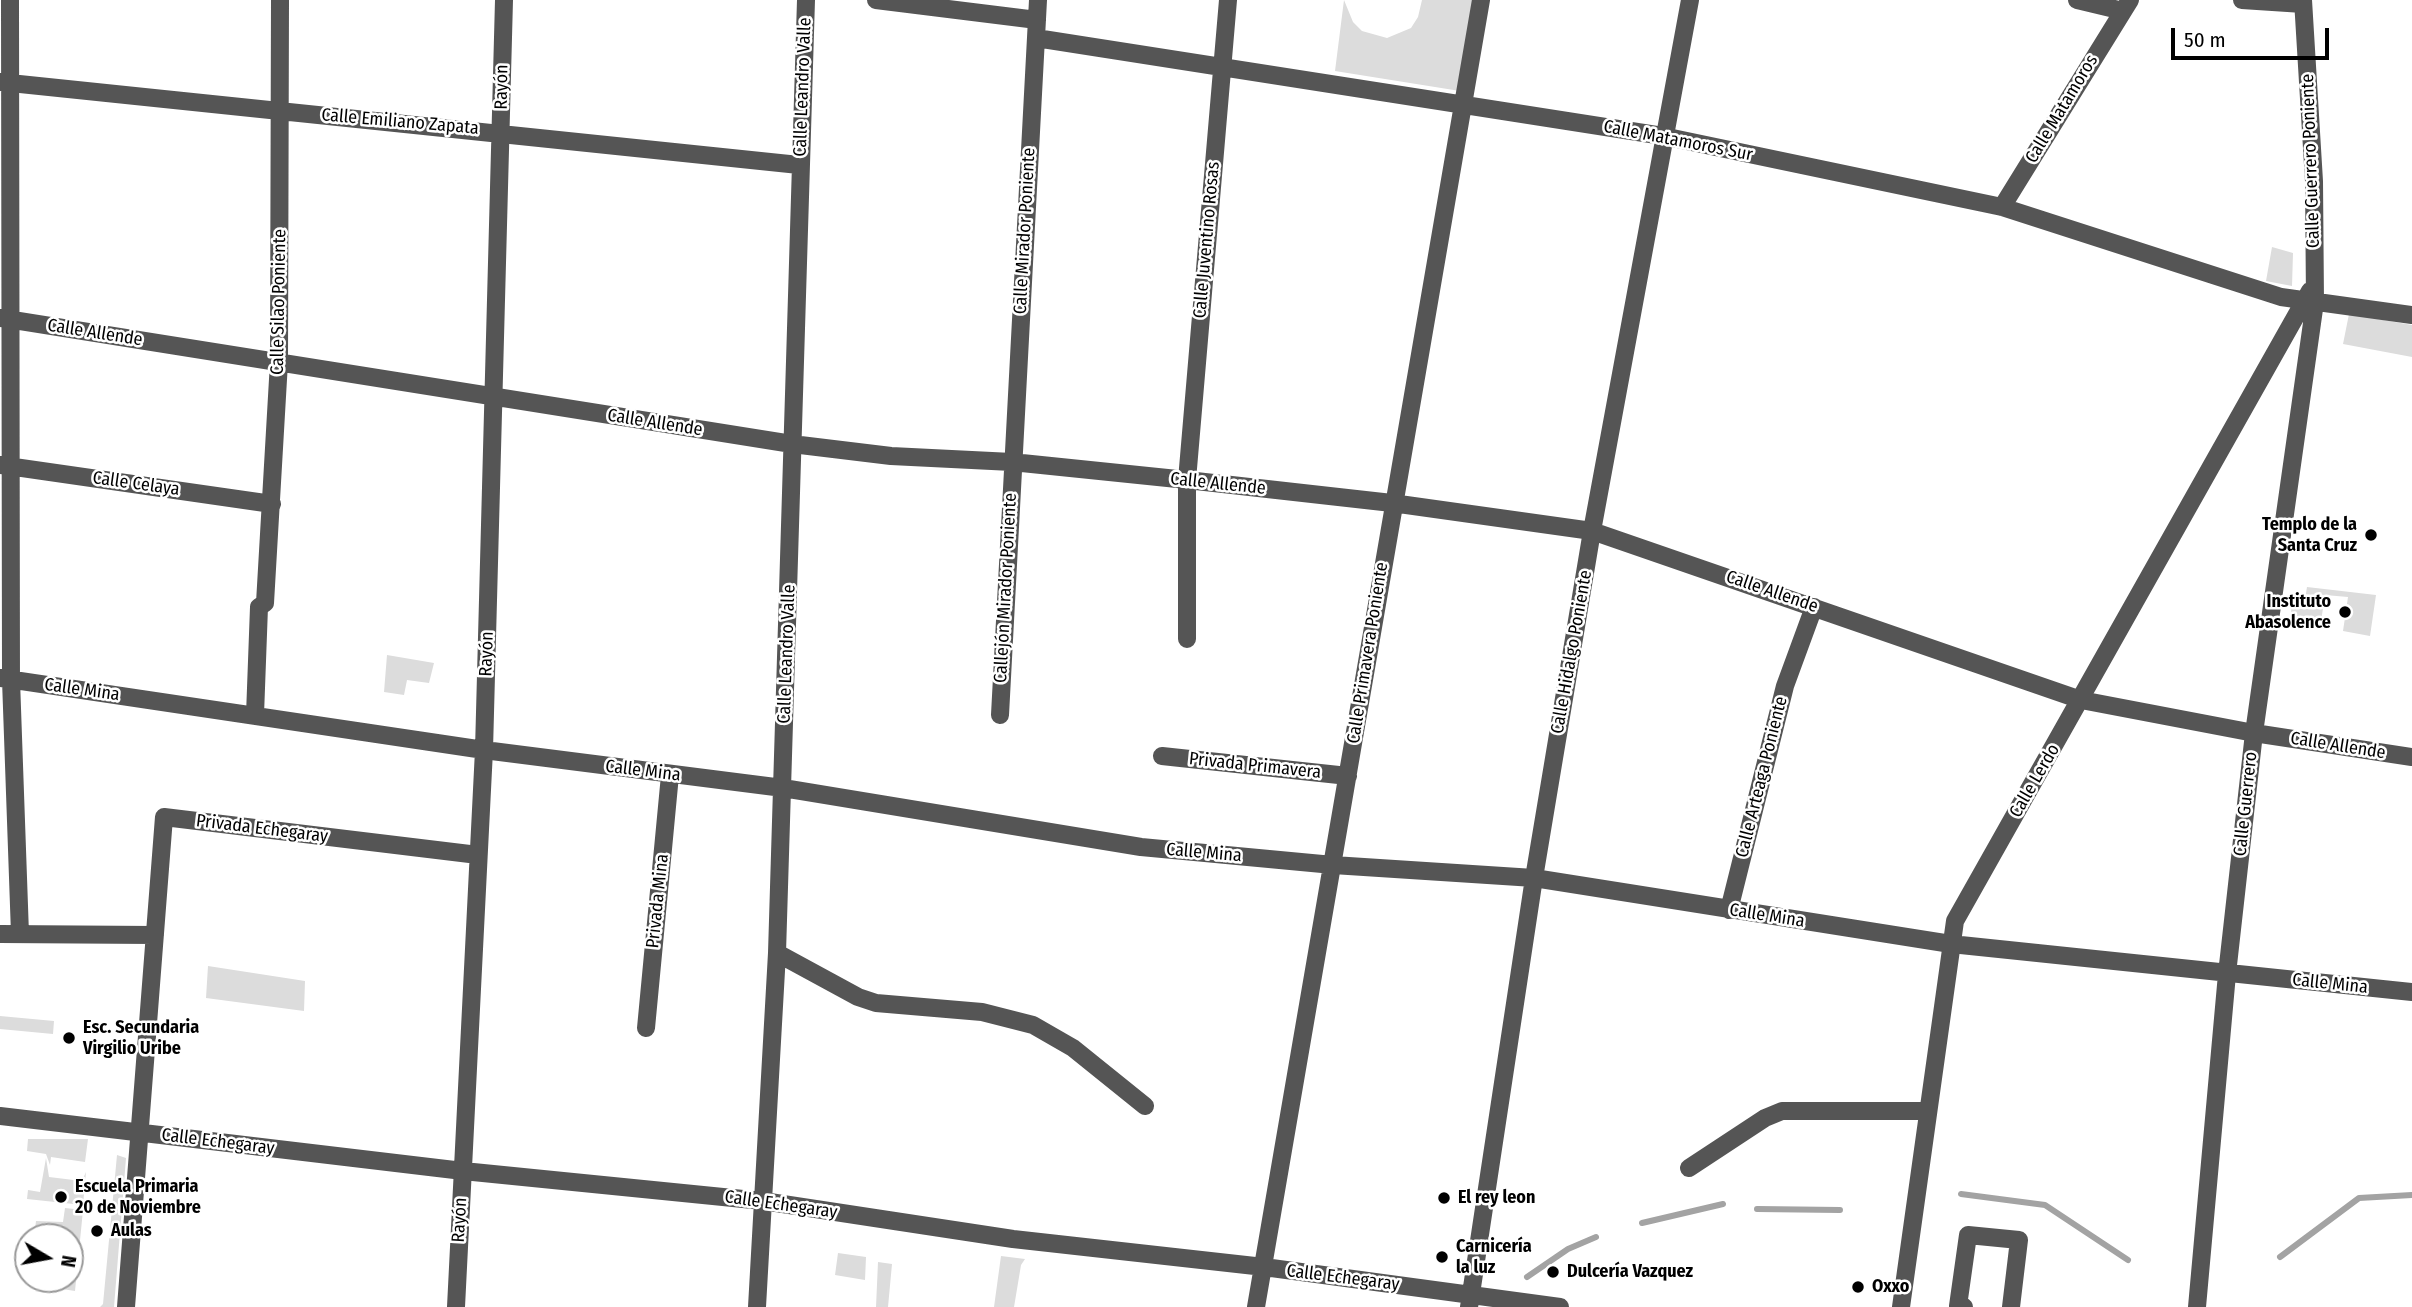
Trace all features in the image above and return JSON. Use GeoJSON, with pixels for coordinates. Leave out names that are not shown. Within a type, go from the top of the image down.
{"type":"FeatureCollection","features":[{"type":"Feature","properties":{"kind":"street"},"geometry":{"type":"LineString","coordinates":[[10,0],[4,82],[6,679],[20,934]]}},
{"type":"Feature","properties":{"kind":"street","name":"Calle Silao Poniente"},"geometry":{"type":"LineString","coordinates":[[255,715],[258,607],[265,603],[279,362],[280,0]]}},
{"type":"Feature","properties":{"kind":"street","name":"Rayón"},"geometry":{"type":"LineString","coordinates":[[456,1307],[484,750],[504,0]]}},
{"type":"Feature","properties":{"kind":"street","name":"Calle Leandro Valle"},"geometry":{"type":"LineString","coordinates":[[757,1307],[777,953],[806,0]]}},
{"type":"Feature","properties":{"kind":"street"},"geometry":{"type":"LineString","coordinates":[[876,0],[1037,20]]}},
{"type":"Feature","properties":{"kind":"street","name":"Calle Mirador Poniente"},"geometry":{"type":"LineString","coordinates":[[1012,462],[1038,0]]}},
{"type":"Feature","properties":{"kind":"street","name":"Calle Juventino Rosas"},"geometry":{"type":"LineString","coordinates":[[1186,639],[1186,480],[1228,0]]}},
{"type":"Feature","properties":{"kind":"street","name":"Calle Primavera Poniente"},"geometry":{"type":"LineString","coordinates":[[1256,1307],[1333,865],[1392,503],[1481,0]]}},
{"type":"Feature","properties":{"kind":"street","name":"Calle Hidalgo Poniente"},"geometry":{"type":"LineString","coordinates":[[1470,1300],[1534,878],[1592,531],[1690,0]]}},
{"type":"Feature","properties":{"kind":"street"},"geometry":{"type":"LineString","coordinates":[[2077,0],[2127,5]]}},
{"type":"Feature","properties":{"kind":"street"},"geometry":{"type":"LineString","coordinates":[[2242,0],[2303,2]]}},
{"type":"Feature","properties":{"kind":"street","name":"Calle Guerrero Poniente"},"geometry":{"type":"LineString","coordinates":[[2303,2],[2314,181],[2314,281],[2311,302]]}},
{"type":"Feature","properties":{"kind":"street","name":"Calle Matamoros"},"geometry":{"type":"LineString","coordinates":[[2002,207],[2127,5]]}},
{"type":"Feature","properties":{"kind":"street","name":"Calle Matamoros Sur"},"geometry":{"type":"LineString","coordinates":[[1036,38],[1463,102],[1663,136],[2002,207],[2281,297],[2412,315]]}},
{"type":"Feature","properties":{"kind":"street","name":"Calle Emiliano Zapata"},"geometry":{"type":"LineString","coordinates":[[4,82],[799,164]]}},
{"type":"Feature","properties":{"kind":"street","name":"Calle Lerdo"},"geometry":{"type":"LineString","coordinates":[[1901,1307],[1955,921],[2311,302]]}},
{"type":"Feature","properties":{"kind":"street","name":"Calle Guerrero"},"geometry":{"type":"LineString","coordinates":[[2197,1307],[2227,974],[2254,733],[2311,302]]}},
{"type":"Feature","properties":{"kind":"street","name":"Calle Allende"},"geometry":{"type":"LineString","coordinates":[[6,319],[792,444],[891,456],[1012,462],[1186,480],[1392,503],[1592,531],[2081,700],[2254,733],[2412,757]]}},
{"type":"Feature","properties":{"kind":"street","name":"Callejón Mirador Poniente"},"geometry":{"type":"LineString","coordinates":[[1000,715],[1012,462]]}},
{"type":"Feature","properties":{"kind":"street","name":"Calle Celaya"},"geometry":{"type":"LineString","coordinates":[[5,466],[272,504]]}},
{"type":"Feature","properties":{"kind":"street","name":"Calle Arteaga Poniente"},"geometry":{"type":"LineString","coordinates":[[1729,910],[1784,686],[1794,669],[1814,607]]}},
{"type":"Feature","properties":{"kind":"street","name":"Calle Mina"},"geometry":{"type":"LineString","coordinates":[[6,679],[484,750],[783,788],[1140,848],[1333,865],[1534,878],[1951,944],[2412,992]]}},
{"type":"Feature","properties":{"kind":"street","name":"Privada Primavera"},"geometry":{"type":"LineString","coordinates":[[1162,756],[1348,776]]}},
{"type":"Feature","properties":{"kind":"street","name":"Privada Mina"},"geometry":{"type":"LineString","coordinates":[[646,1028],[670,775]]}},
{"type":"Feature","properties":{"kind":"street","name":"Privada Echegaray"},"geometry":{"type":"LineString","coordinates":[[125,1307],[164,817],[478,855]]}},
{"type":"Feature","properties":{"kind":"street"},"geometry":{"type":"LineString","coordinates":[[0,934],[155,935]]}},
{"type":"Feature","properties":{"kind":"street"},"geometry":{"type":"LineString","coordinates":[[777,953],[858,997],[876,1003],[982,1012],[1033,1025],[1073,1048],[1145,1106]]}},
{"type":"Feature","properties":{"kind":"street"},"geometry":{"type":"LineString","coordinates":[[1689,1168],[1765,1118],[1782,1111],[1928,1111]]}},
{"type":"Feature","properties":{"kind":"street","name":"Calle Echegaray"},"geometry":{"type":"LineString","coordinates":[[0,1116],[463,1171],[763,1201],[1013,1239],[1264,1268],[1470,1300],[1560,1307]]}},
{"type":"Feature","properties":{"kind":"street"},"geometry":{"type":"LineString","coordinates":[[1964,1307],[1958,1306],[1968,1235],[2019,1240],[2011,1307]]}},
{"type":"Feature","properties":{"kind":"shaded area"},"geometry":{"type":"Polygon","coordinates":[[[1344,0],[1353,22],[1362,31],[1387,38],[1411,28],[1418,17],[1422,0],[1474,0],[1460,91],[1335,71],[1344,0]]]}},
{"type":"Feature","properties":{"kind":"shaded area"},"geometry":{"type":"Polygon","coordinates":[[[2272,247],[2293,253],[2292,286],[2266,281],[2272,247]]]}},
{"type":"Feature","properties":{"kind":"shaded area"},"geometry":{"type":"Polygon","coordinates":[[[2349,314],[2412,325],[2412,357],[2343,344],[2349,314]]]}},
{"type":"Feature","properties":{"kind":"shaded area"},"geometry":{"type":"Polygon","coordinates":[[[2307,587],[2376,595],[2370,636],[2343,631],[2348,597],[2325,595],[2320,628],[2290,620],[2292,604],[2304,605],[2307,587]]]}},
{"type":"Feature","properties":{"kind":"shaded area"},"geometry":{"type":"Polygon","coordinates":[[[387,655],[434,663],[429,683],[407,680],[404,695],[384,692],[387,655]]]}},
{"type":"Feature","properties":{"kind":"shaded area"},"geometry":{"type":"Polygon","coordinates":[[[208,966],[305,981],[304,1011],[206,998],[208,966]]]}},
{"type":"Feature","properties":{"kind":"shaded area"},"geometry":{"type":"Polygon","coordinates":[[[0,1016],[54,1021],[53,1034],[0,1029],[0,1016]]]}},
{"type":"Feature","properties":{"kind":"shaded area"},"geometry":{"type":"Polygon","coordinates":[[[28,1139],[88,1139],[85,1162],[51,1157],[50,1165],[46,1154],[27,1151],[28,1139]]]}},
{"type":"Feature","properties":{"kind":"shaded area"},"geometry":{"type":"Polygon","coordinates":[[[117,1155],[126,1158],[114,1307],[100,1307],[103,1304],[117,1155]]]}},
{"type":"Feature","properties":{"kind":"shaded area"},"geometry":{"type":"Polygon","coordinates":[[[46,1158],[49,1177],[82,1181],[86,1172],[83,1205],[27,1199],[28,1190],[40,1192],[46,1158]]]}},
{"type":"Feature","properties":{"kind":"shaded area"},"geometry":{"type":"Polygon","coordinates":[[[65,1208],[83,1210],[82,1223],[36,1223],[36,1221],[63,1222],[65,1208]]]}},
{"type":"Feature","properties":{"kind":"shaded area"},"geometry":{"type":"Polygon","coordinates":[[[838,1253],[866,1257],[865,1280],[835,1275],[838,1253]]]}},
{"type":"Feature","properties":{"kind":"shaded area"},"geometry":{"type":"Polygon","coordinates":[[[1001,1256],[1025,1259],[1021,1265],[1014,1307],[994,1307],[1001,1256]]]}},
{"type":"Feature","properties":{"kind":"shaded area"},"geometry":{"type":"Polygon","coordinates":[[[878,1262],[892,1264],[888,1307],[876,1307],[878,1262]]]}},
{"type":"Feature","properties":{"kind":"waterway"},"geometry":{"type":"LineString","coordinates":[[1961,1194],[2045,1205],[2128,1260]]}},
{"type":"Feature","properties":{"kind":"waterway"},"geometry":{"type":"LineString","coordinates":[[2280,1257],[2359,1198],[2412,1195]]}},
{"type":"Feature","properties":{"kind":"waterway"},"geometry":{"type":"LineString","coordinates":[[1642,1223],[1723,1204]]}},
{"type":"Feature","properties":{"kind":"waterway"},"geometry":{"type":"LineString","coordinates":[[1757,1209],[1840,1210]]}},
{"type":"Feature","properties":{"kind":"waterway"},"geometry":{"type":"LineString","coordinates":[[1527,1277],[1568,1249],[1596,1237]]}},
{"type":"Feature","properties":{"kind":"place","name":"Templo de la Santa Cruz"},"geometry":{"type":"Point","coordinates":[2371,535]}},
{"type":"Feature","properties":{"kind":"place","name":"Instituto Abasolence"},"geometry":{"type":"Point","coordinates":[2345,612]}},
{"type":"Feature","properties":{"kind":"place","name":"Esc. Secundaria Virgilio Uribe"},"geometry":{"type":"Point","coordinates":[69,1038]}},
{"type":"Feature","properties":{"kind":"place","name":"Escuela Primaria 20 de Noviembre"},"geometry":{"type":"Point","coordinates":[61,1197]}},
{"type":"Feature","properties":{"kind":"place","name":"El rey leon"},"geometry":{"type":"Point","coordinates":[1444,1198]}},
{"type":"Feature","properties":{"kind":"place","name":"Aulas"},"geometry":{"type":"Point","coordinates":[97,1231]}},
{"type":"Feature","properties":{"kind":"place","name":"Carnicería la luz"},"geometry":{"type":"Point","coordinates":[1442,1257]}},
{"type":"Feature","properties":{"kind":"place","name":"Dulcería Vazquez"},"geometry":{"type":"Point","coordinates":[1553,1272]}},
{"type":"Feature","properties":{"kind":"place","name":"Oxxo"},"geometry":{"type":"Point","coordinates":[1858,1287]}}]}
